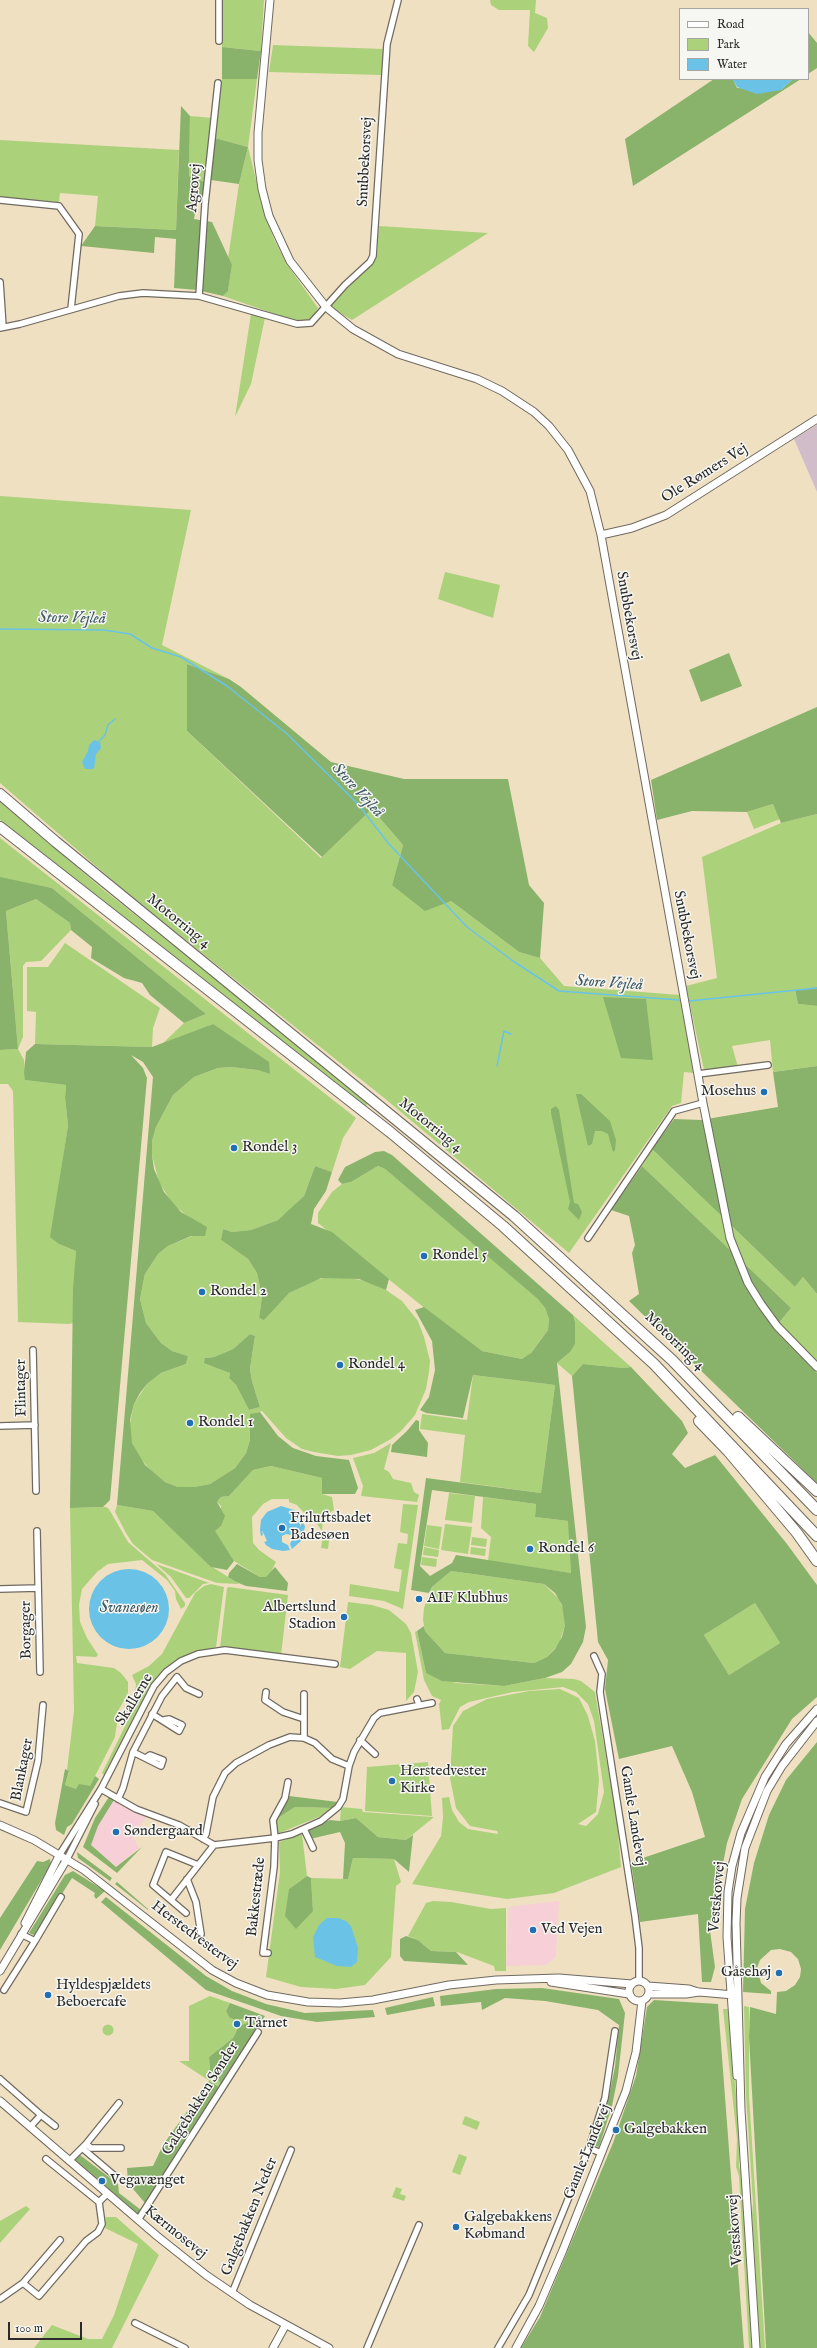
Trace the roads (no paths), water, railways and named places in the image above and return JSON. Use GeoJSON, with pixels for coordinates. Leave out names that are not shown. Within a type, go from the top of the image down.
{"type":"FeatureCollection","features":[{"type":"Feature","properties":{"kind":"highway","name":"Motorring 4"},"geometry":{"type":"LineString","coordinates":[[0,794],[56,842],[456,1167],[571,1266],[672,1360],[817,1510]]}},
{"type":"Feature","properties":{"kind":"highway","name":"Motorring 4"},"geometry":{"type":"LineString","coordinates":[[0,827],[390,1132],[503,1226],[654,1364],[817,1536]]}},
{"type":"Feature","properties":{"kind":"highway"},"geometry":{"type":"LineString","coordinates":[[566,1282],[728,1451],[797,1533],[817,1561]]}},
{"type":"Feature","properties":{"kind":"highway"},"geometry":{"type":"LineString","coordinates":[[672,1360],[772,1447],[817,1491]]}},
{"type":"Feature","properties":{"kind":"street"},"geometry":{"type":"LineString","coordinates":[[219,0],[219,41]]}},
{"type":"Feature","properties":{"kind":"street","name":"Snubbekorsvej"},"geometry":{"type":"LineString","coordinates":[[270,0],[258,133],[258,160],[262,189],[269,216],[287,255],[305,282],[326,307],[352,329],[377,344],[398,354],[477,379],[502,391],[534,412],[549,426],[568,450],[590,491],[600,536],[703,1103],[725,1215],[738,1261],[761,1304],[777,1326],[817,1367]]}},
{"type":"Feature","properties":{"kind":"street","name":"Snubbekorsvej"},"geometry":{"type":"LineString","coordinates":[[326,307],[370,262],[375,250],[378,160],[387,44],[398,0]]}},
{"type":"Feature","properties":{"kind":"street","name":"Agrovej"},"geometry":{"type":"LineString","coordinates":[[200,296],[206,204],[218,83]]}},
{"type":"Feature","properties":{"kind":"street"},"geometry":{"type":"LineString","coordinates":[[0,200],[59,206],[79,234],[71,309]]}},
{"type":"Feature","properties":{"kind":"street"},"geometry":{"type":"LineString","coordinates":[[0,282],[1,327],[119,296],[143,293],[200,296],[305,325],[311,323],[326,307]]}},
{"type":"Feature","properties":{"kind":"street","name":"Ole Rømers Vej"},"geometry":{"type":"LineString","coordinates":[[600,536],[632,528],[666,515],[817,420]]}},
{"type":"Feature","properties":{"kind":"street"},"geometry":{"type":"LineString","coordinates":[[698,1074],[768,1065]]}},
{"type":"Feature","properties":{"kind":"street"},"geometry":{"type":"LineString","coordinates":[[588,1238],[674,1110],[703,1103]]}},
{"type":"Feature","properties":{"kind":"street","name":"Flintager"},"geometry":{"type":"LineString","coordinates":[[33,1350],[36,1491]]}},
{"type":"Feature","properties":{"kind":"street","name":"Flintager"},"geometry":{"type":"LineString","coordinates":[[0,1426],[35,1425]]}},
{"type":"Feature","properties":{"kind":"street","name":"Borgager"},"geometry":{"type":"LineString","coordinates":[[37,1531],[40,1672]]}},
{"type":"Feature","properties":{"kind":"street","name":"Borgager"},"geometry":{"type":"LineString","coordinates":[[0,1589],[38,1588]]}},
{"type":"Feature","properties":{"kind":"street","name":"Skallerne"},"geometry":{"type":"LineString","coordinates":[[60,1854],[101,1789],[154,1686],[166,1672],[181,1661],[198,1654],[225,1650],[335,1664]]}},
{"type":"Feature","properties":{"kind":"street","name":"Gamle Landevej"},"geometry":{"type":"LineString","coordinates":[[594,1656],[602,1674],[600,1692],[635,1916],[639,1948],[639,1981]]}},
{"type":"Feature","properties":{"kind":"street"},"geometry":{"type":"LineString","coordinates":[[118,1798],[123,1788],[133,1752],[162,1696],[177,1677],[186,1688],[199,1694]]}},
{"type":"Feature","properties":{"kind":"street"},"geometry":{"type":"LineString","coordinates":[[266,1692],[265,1700],[282,1712],[304,1719]]}},
{"type":"Feature","properties":{"kind":"street"},"geometry":{"type":"LineString","coordinates":[[304,1694],[304,1738]]}},
{"type":"Feature","properties":{"kind":"street"},"geometry":{"type":"LineString","coordinates":[[417,1699],[419,1705]]}},
{"type":"Feature","properties":{"kind":"street"},"geometry":{"type":"LineString","coordinates":[[101,1789],[136,1809],[189,1829],[202,1839],[214,1845],[275,1838],[321,1821],[338,1807],[343,1799],[349,1766],[360,1740],[370,1723],[380,1713],[432,1703]]}},
{"type":"Feature","properties":{"kind":"street","name":"Blankager"},"geometry":{"type":"LineString","coordinates":[[0,1803],[26,1812],[38,1761],[43,1705]]}},
{"type":"Feature","properties":{"kind":"street","name":"Vestskovvej"},"geometry":{"type":"LineString","coordinates":[[756,2348],[741,2110],[730,1995],[727,1937],[728,1892],[732,1866],[741,1832],[765,1777],[786,1744],[817,1709]]}},
{"type":"Feature","properties":{"kind":"street"},"geometry":{"type":"LineString","coordinates":[[152,1714],[164,1720]]}},
{"type":"Feature","properties":{"kind":"street","name":"Vestskovvej"},"geometry":{"type":"LineString","coordinates":[[741,2110],[736,1923],[740,1878],[746,1848],[767,1791],[791,1753],[817,1722]]}},
{"type":"Feature","properties":{"kind":"street"},"geometry":{"type":"LineString","coordinates":[[202,1839],[206,1834],[213,1797],[225,1773],[236,1763],[269,1745],[290,1737],[304,1738],[315,1743],[332,1759],[349,1766]]}},
{"type":"Feature","properties":{"kind":"street"},"geometry":{"type":"LineString","coordinates":[[360,1740],[375,1754]]}},
{"type":"Feature","properties":{"kind":"street"},"geometry":{"type":"LineString","coordinates":[[133,1752],[147,1757]]}},
{"type":"Feature","properties":{"kind":"street"},"geometry":{"type":"LineString","coordinates":[[275,1838],[273,1820],[285,1798],[288,1782]]}},
{"type":"Feature","properties":{"kind":"street","name":"Skallerne"},"geometry":{"type":"LineString","coordinates":[[67,1859],[91,1815],[101,1789]]}},
{"type":"Feature","properties":{"kind":"street","name":"Herstedvestervej"},"geometry":{"type":"LineString","coordinates":[[0,1825],[34,1840],[60,1854],[117,1894],[212,1970],[236,1983],[267,1995],[308,2002],[340,2003],[373,2000],[449,1985],[496,1980],[559,1978],[632,1984]]}},
{"type":"Feature","properties":{"kind":"street"},"geometry":{"type":"LineString","coordinates":[[304,1828],[313,1848]]}},
{"type":"Feature","properties":{"kind":"street","name":"Bakkestræde"},"geometry":{"type":"LineString","coordinates":[[268,1953],[263,1953],[274,1867],[275,1838]]}},
{"type":"Feature","properties":{"kind":"street"},"geometry":{"type":"LineString","coordinates":[[171,1900],[214,1845]]}},
{"type":"Feature","properties":{"kind":"street"},"geometry":{"type":"LineString","coordinates":[[186,1913],[153,1885],[166,1852],[198,1865]]}},
{"type":"Feature","properties":{"kind":"street"},"geometry":{"type":"LineString","coordinates":[[21,1934],[30,1911],[60,1854]]}},
{"type":"Feature","properties":{"kind":"street"},"geometry":{"type":"LineString","coordinates":[[0,1971],[67,1859]]}},
{"type":"Feature","properties":{"kind":"street"},"geometry":{"type":"LineString","coordinates":[[186,1881],[196,1902],[201,1934]]}},
{"type":"Feature","properties":{"kind":"street"},"geometry":{"type":"LineString","coordinates":[[4,1990],[62,1897]]}},
{"type":"Feature","properties":{"kind":"street"},"geometry":{"type":"LineString","coordinates":[[21,1934],[35,1941]]}},
{"type":"Feature","properties":{"kind":"street","name":"Herstedvestervej"},"geometry":{"type":"LineString","coordinates":[[537,1979],[629,1994]]}},
{"type":"Feature","properties":{"kind":"street"},"geometry":{"type":"LineString","coordinates":[[698,1992],[686,1994],[649,1994],[639,2001],[629,1994],[632,1984],[639,1981],[648,1986],[689,1989],[698,1992],[739,1996]]}},
{"type":"Feature","properties":{"kind":"street"},"geometry":{"type":"LineString","coordinates":[[648,1986],[649,1994]]}},
{"type":"Feature","properties":{"kind":"street","name":"Gamle Landevej"},"geometry":{"type":"LineString","coordinates":[[516,2348],[539,2306],[630,2078],[639,2027],[639,2001]]}},
{"type":"Feature","properties":{"kind":"street"},"geometry":{"type":"LineString","coordinates":[[498,2348],[529,2295],[589,2148],[605,2098],[615,2031]]}},
{"type":"Feature","properties":{"kind":"street","name":"Galgebakken Sønder"},"geometry":{"type":"LineString","coordinates":[[138,2220],[258,2032]]}},
{"type":"Feature","properties":{"kind":"street"},"geometry":{"type":"LineString","coordinates":[[0,2079],[55,2126]]}},
{"type":"Feature","properties":{"kind":"street","name":"Kærmosevej"},"geometry":{"type":"LineString","coordinates":[[0,2101],[107,2194],[206,2275],[285,2326],[329,2348]]}},
{"type":"Feature","properties":{"kind":"street"},"geometry":{"type":"LineString","coordinates":[[69,2161],[86,2144],[119,2103]]}},
{"type":"Feature","properties":{"kind":"street"},"geometry":{"type":"LineString","coordinates":[[30,2127],[42,2114]]}},
{"type":"Feature","properties":{"kind":"street"},"geometry":{"type":"LineString","coordinates":[[86,2144],[91,2148],[121,2148]]}},
{"type":"Feature","properties":{"kind":"street"},"geometry":{"type":"LineString","coordinates":[[82,2148],[115,2176]]}},
{"type":"Feature","properties":{"kind":"street"},"geometry":{"type":"LineString","coordinates":[[589,2148],[601,2153]]}},
{"type":"Feature","properties":{"kind":"street","name":"Galgebakken Neder"},"geometry":{"type":"LineString","coordinates":[[232,2293],[290,2150]]}},
{"type":"Feature","properties":{"kind":"street"},"geometry":{"type":"LineString","coordinates":[[23,2283],[39,2296],[86,2241],[98,2232],[102,2224],[99,2202],[46,2160]]}},
{"type":"Feature","properties":{"kind":"street"},"geometry":{"type":"LineString","coordinates":[[99,2202],[107,2194]]}},
{"type":"Feature","properties":{"kind":"street"},"geometry":{"type":"LineString","coordinates":[[367,2348],[418,2225]]}},
{"type":"Feature","properties":{"kind":"street"},"geometry":{"type":"LineString","coordinates":[[0,2299],[23,2283],[60,2240]]}},
{"type":"Feature","properties":{"kind":"street"},"geometry":{"type":"LineString","coordinates":[[135,2323],[185,2348]]}},
{"type":"Feature","properties":{"kind":"street"},"geometry":{"type":"LineString","coordinates":[[273,2348],[285,2326]]}},
{"type":"Feature","properties":{"kind":"water"},"geometry":{"type":"Polygon","coordinates":[[[734,80],[792,80],[781,90],[757,94],[737,87],[734,80]]]}},
{"type":"Feature","properties":{"kind":"water"},"geometry":{"type":"Polygon","coordinates":[[[94,740],[100,742],[101,748],[96,754],[94,769],[85,769],[82,762],[88,751],[89,745],[94,740]]]}},
{"type":"Feature","properties":{"kind":"water","name":"Friluftsbadet Badesøen"},"geometry":{"type":"Polygon","coordinates":[[[281,1506],[297,1511],[303,1519],[300,1520],[297,1516],[301,1527],[301,1522],[303,1521],[305,1527],[301,1541],[292,1549],[290,1544],[292,1540],[291,1535],[286,1534],[282,1536],[282,1542],[288,1545],[290,1550],[283,1551],[272,1549],[266,1545],[264,1542],[267,1541],[262,1530],[263,1535],[261,1536],[260,1530],[261,1520],[267,1512],[281,1506]]]}},
{"type":"Feature","properties":{"kind":"water","name":"Svanesøen"},"geometry":{"type":"Polygon","coordinates":[[[129,1569],[144,1572],[157,1581],[166,1594],[169,1609],[166,1624],[157,1637],[144,1646],[129,1649],[114,1646],[101,1637],[92,1624],[89,1609],[92,1594],[101,1581],[114,1572],[129,1569]]]}},
{"type":"Feature","properties":{"kind":"water"},"geometry":{"type":"Polygon","coordinates":[[[327,1918],[338,1918],[346,1921],[351,1926],[358,1948],[357,1962],[351,1967],[337,1966],[315,1957],[313,1937],[319,1925],[327,1918]]]}},
{"type":"Feature","properties":{"kind":"waterway","name":"Store Vejleå"},"geometry":{"type":"LineString","coordinates":[[0,629],[104,630],[130,634],[152,648],[181,657],[227,686],[286,733],[357,803],[389,844],[467,927],[513,961],[559,991],[679,1000]]}},
{"type":"Feature","properties":{"kind":"waterway"},"geometry":{"type":"LineString","coordinates":[[99,741],[105,735],[108,725],[115,719]]}},
{"type":"Feature","properties":{"kind":"waterway","name":"Store Vejleå"},"geometry":{"type":"LineString","coordinates":[[689,1001],[817,988]]}},
{"type":"Feature","properties":{"kind":"waterway"},"geometry":{"type":"LineString","coordinates":[[497,1066],[504,1031],[511,1034]]}},
{"type":"Feature","properties":{"kind":"place","name":"Mosehus"},"geometry":{"type":"Point","coordinates":[764,1092]}},
{"type":"Feature","properties":{"kind":"place","name":"Rondel 3"},"geometry":{"type":"Point","coordinates":[234,1148]}},
{"type":"Feature","properties":{"kind":"place","name":"Rondel 5"},"geometry":{"type":"Point","coordinates":[424,1256]}},
{"type":"Feature","properties":{"kind":"place","name":"Rondel 2"},"geometry":{"type":"Point","coordinates":[202,1292]}},
{"type":"Feature","properties":{"kind":"place","name":"Rondel 4"},"geometry":{"type":"Point","coordinates":[340,1365]}},
{"type":"Feature","properties":{"kind":"place","name":"Rondel 1"},"geometry":{"type":"Point","coordinates":[190,1423]}},
{"type":"Feature","properties":{"kind":"place","name":"Friluftsbadet Badesøen"},"geometry":{"type":"Point","coordinates":[282,1528]}},
{"type":"Feature","properties":{"kind":"place","name":"Rondel 6"},"geometry":{"type":"Point","coordinates":[530,1549]}},
{"type":"Feature","properties":{"kind":"place","name":"AIF Klubhus"},"geometry":{"type":"Point","coordinates":[419,1599]}},
{"type":"Feature","properties":{"kind":"place","name":"Albertslund Stadion"},"geometry":{"type":"Point","coordinates":[344,1617]}},
{"type":"Feature","properties":{"kind":"place","name":"Herstedvester Kirke"},"geometry":{"type":"Point","coordinates":[392,1781]}},
{"type":"Feature","properties":{"kind":"place","name":"Søndergaard"},"geometry":{"type":"Point","coordinates":[116,1832]}},
{"type":"Feature","properties":{"kind":"place","name":"Ved Vejen"},"geometry":{"type":"Point","coordinates":[533,1930]}},
{"type":"Feature","properties":{"kind":"place","name":"Gåsehøj"},"geometry":{"type":"Point","coordinates":[779,1973]}},
{"type":"Feature","properties":{"kind":"place","name":"Hyldespjældets Beboercafe"},"geometry":{"type":"Point","coordinates":[48,1995]}},
{"type":"Feature","properties":{"kind":"place","name":"Tårnet"},"geometry":{"type":"Point","coordinates":[237,2024]}},
{"type":"Feature","properties":{"kind":"place","name":"Galgebakken"},"geometry":{"type":"Point","coordinates":[616,2130]}},
{"type":"Feature","properties":{"kind":"place","name":"Vegavænget"},"geometry":{"type":"Point","coordinates":[102,2181]}},
{"type":"Feature","properties":{"kind":"place","name":"Galgebakkens Købmand"},"geometry":{"type":"Point","coordinates":[456,2227]}}]}
